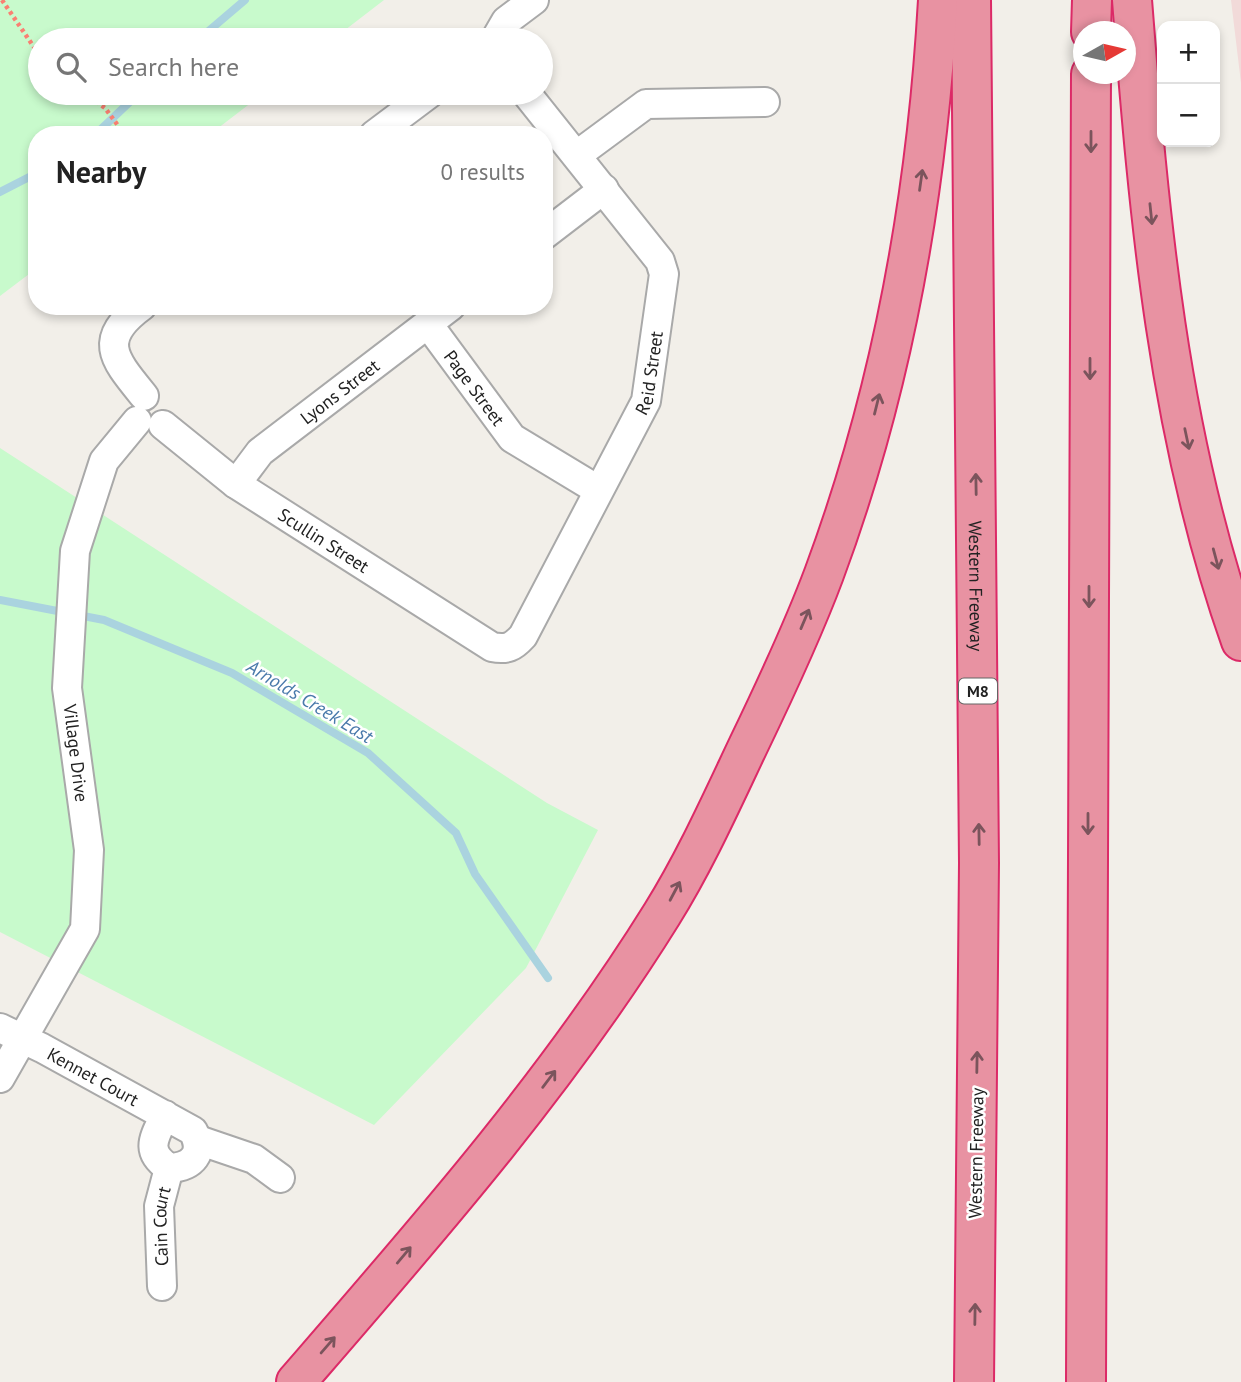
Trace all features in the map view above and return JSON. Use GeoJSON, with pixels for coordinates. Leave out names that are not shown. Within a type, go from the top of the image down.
{"type":"FeatureCollection","features":[{"type":"Feature","properties":{"kind":"highway"},"geometry":{"type":"LineString","coordinates":[[296,1382],[523,1114],[622,977],[665,910],[705,836],[779,682],[823,576],[853,490],[877,405],[899,309],[916,213],[928,123],[938,0]]}},
{"type":"Feature","properties":{"kind":"highway","name":"Western Freeway"},"geometry":{"type":"LineString","coordinates":[[971,0],[979,863],[974,1382]]}},
{"type":"Feature","properties":{"kind":"highway"},"geometry":{"type":"LineString","coordinates":[[1091,0],[1091,21]]}},
{"type":"Feature","properties":{"kind":"highway"},"geometry":{"type":"LineString","coordinates":[[1132,0],[1148,188],[1169,347],[1199,493],[1217,565],[1241,641]]}},
{"type":"Feature","properties":{"kind":"highway"},"geometry":{"type":"LineString","coordinates":[[1086,1382],[1091,84]]}},
{"type":"Feature","properties":{"kind":"street"},"geometry":{"type":"LineString","coordinates":[[502,28],[506,21],[534,0]]}},
{"type":"Feature","properties":{"kind":"street"},"geometry":{"type":"LineString","coordinates":[[577,155],[646,104],[765,102]]}},
{"type":"Feature","properties":{"kind":"street"},"geometry":{"type":"LineString","coordinates":[[386,126],[414,105]]}},
{"type":"Feature","properties":{"kind":"street","name":"Reid Street"},"geometry":{"type":"LineString","coordinates":[[492,647],[508,649],[523,636],[646,401],[664,274],[660,261],[536,105]]}},
{"type":"Feature","properties":{"kind":"street"},"geometry":{"type":"LineString","coordinates":[[553,228],[604,189]]}},
{"type":"Feature","properties":{"kind":"street","name":"Scullin Street"},"geometry":{"type":"LineString","coordinates":[[130,315],[116,332],[114,346],[117,363],[148,414],[236,484],[492,647]]}},
{"type":"Feature","properties":{"kind":"street","name":"Lyons Street"},"geometry":{"type":"LineString","coordinates":[[236,484],[260,452],[440,315]]}},
{"type":"Feature","properties":{"kind":"street","name":"Page Street"},"geometry":{"type":"LineString","coordinates":[[428,324],[512,438],[598,490]]}},
{"type":"Feature","properties":{"kind":"street","name":"Village Drive"},"geometry":{"type":"LineString","coordinates":[[0,1079],[11,1034],[85,929],[89,850],[67,688],[75,551],[104,461],[148,414]]}},
{"type":"Feature","properties":{"kind":"street","name":"Kennet Court"},"geometry":{"type":"LineString","coordinates":[[11,1034],[165,1115],[193,1131],[198,1140],[254,1159],[280,1178]]}},
{"type":"Feature","properties":{"kind":"street"},"geometry":{"type":"LineString","coordinates":[[165,1115],[152,1145],[156,1157],[169,1168],[191,1162],[199,1149],[198,1140]]}},
{"type":"Feature","properties":{"kind":"street","name":"Cain Court"},"geometry":{"type":"LineString","coordinates":[[162,1286],[159,1206],[169,1168]]}},
{"type":"Feature","properties":{"kind":"path"},"geometry":{"type":"LineString","coordinates":[[2,0],[28,38]]}},
{"type":"Feature","properties":{"kind":"path"},"geometry":{"type":"LineString","coordinates":[[101,105],[119,126]]}},
{"type":"Feature","properties":{"kind":"shaded area"},"geometry":{"type":"Polygon","coordinates":[[[1231,0],[1241,0],[1241,83],[1231,0]]]}},
{"type":"Feature","properties":{"kind":"green space"},"geometry":{"type":"Polygon","coordinates":[[[0,0],[384,0],[348,28],[28,28],[28,105],[248,105],[221,126],[28,126],[28,275],[0,296],[0,0]]]}},
{"type":"Feature","properties":{"kind":"green space"},"geometry":{"type":"Polygon","coordinates":[[[0,448],[547,803],[598,830],[526,968],[374,1125],[0,932],[0,448]]]}},
{"type":"Feature","properties":{"kind":"waterway"},"geometry":{"type":"LineString","coordinates":[[212,28],[245,0]]}},
{"type":"Feature","properties":{"kind":"waterway"},"geometry":{"type":"LineString","coordinates":[[104,126],[126,105]]}},
{"type":"Feature","properties":{"kind":"waterway"},"geometry":{"type":"LineString","coordinates":[[0,192],[28,178]]}},
{"type":"Feature","properties":{"kind":"waterway","name":"Arnolds Creek East"},"geometry":{"type":"LineString","coordinates":[[0,600],[104,620],[232,673],[368,753],[456,833],[475,874],[548,978]]}}]}
